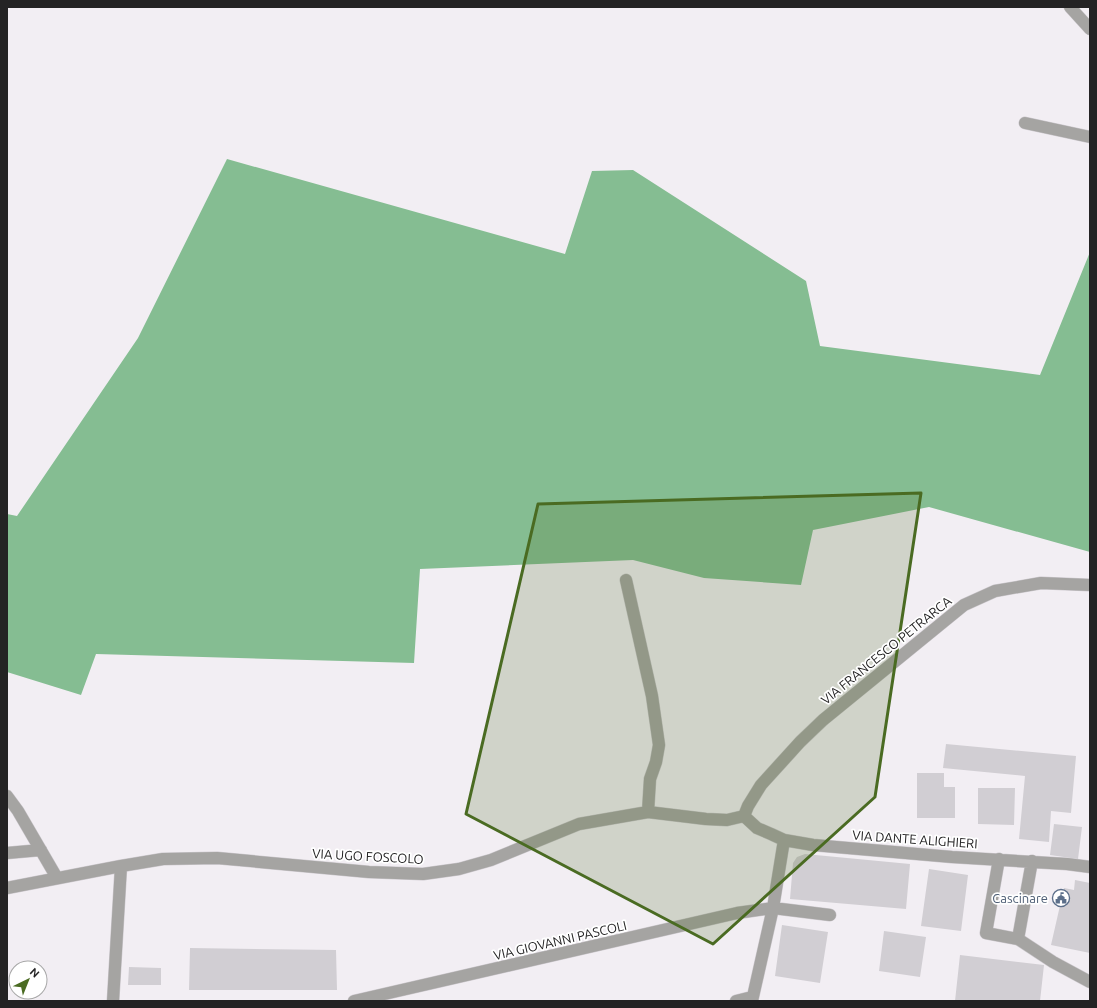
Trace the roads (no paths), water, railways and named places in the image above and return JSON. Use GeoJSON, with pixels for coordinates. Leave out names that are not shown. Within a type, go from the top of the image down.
{"type":"FeatureCollection","features":[{"type":"Feature","properties":{"kind":"street"},"geometry":{"type":"LineString","coordinates":[[1070,7],[1090,29]]}},
{"type":"Feature","properties":{"kind":"street"},"geometry":{"type":"LineString","coordinates":[[1025,123],[1090,137]]}},
{"type":"Feature","properties":{"kind":"street"},"geometry":{"type":"LineString","coordinates":[[626,580],[652,696],[659,745],[656,762],[650,779],[648,812]]}},
{"type":"Feature","properties":{"kind":"street","name":"VIA FRANCESCO PETRARCA"},"geometry":{"type":"LineString","coordinates":[[744,816],[761,785],[818,724],[964,605],[995,591],[1041,583],[1090,585]]}},
{"type":"Feature","properties":{"kind":"street"},"geometry":{"type":"LineString","coordinates":[[7,796],[18,811],[57,878]]}},
{"type":"Feature","properties":{"kind":"street","name":"VIA UGO FOSCOLO"},"geometry":{"type":"LineString","coordinates":[[7,888],[163,859],[217,858],[369,872],[423,874],[459,869],[491,860],[579,824],[648,812],[728,820],[744,816]]}},
{"type":"Feature","properties":{"kind":"street","name":"VIA DANTE ALIGHIERI"},"geometry":{"type":"LineString","coordinates":[[744,816],[757,828],[784,840],[820,846],[1032,861],[1090,867]]}},
{"type":"Feature","properties":{"kind":"street"},"geometry":{"type":"LineString","coordinates":[[736,1001],[752,999],[773,908],[784,840]]}},
{"type":"Feature","properties":{"kind":"street"},"geometry":{"type":"LineString","coordinates":[[7,852],[41,850]]}},
{"type":"Feature","properties":{"kind":"street"},"geometry":{"type":"LineString","coordinates":[[999,859],[986,933],[1018,939],[1053,962],[1090,982]]}},
{"type":"Feature","properties":{"kind":"street"},"geometry":{"type":"LineString","coordinates":[[1018,939],[1032,861]]}},
{"type":"Feature","properties":{"kind":"street"},"geometry":{"type":"LineString","coordinates":[[113,1001],[121,866]]}},
{"type":"Feature","properties":{"kind":"street","name":"VIA GIOVANNI PASCOLI"},"geometry":{"type":"LineString","coordinates":[[354,1001],[737,913],[773,908],[830,915]]}},
{"type":"Feature","properties":{"kind":"place","name":"Cascinare"},"geometry":{"type":"Point","coordinates":[1061,898]}}]}
